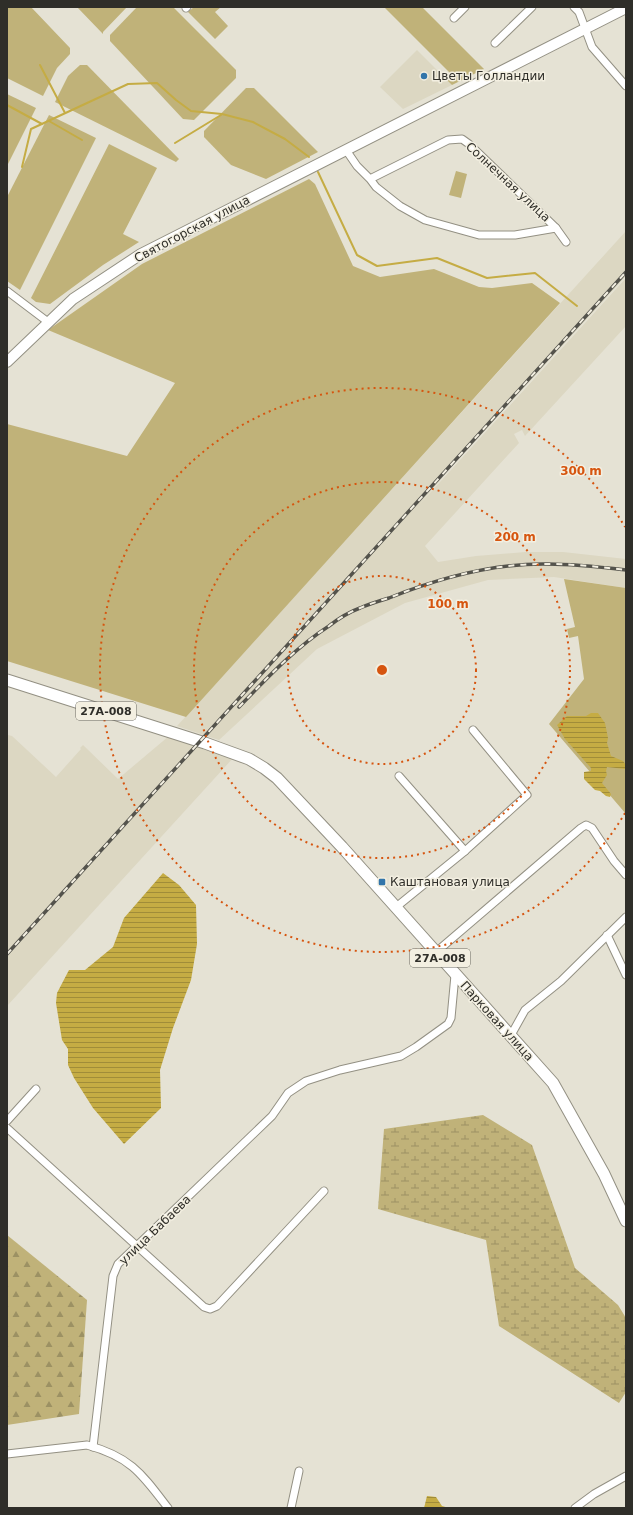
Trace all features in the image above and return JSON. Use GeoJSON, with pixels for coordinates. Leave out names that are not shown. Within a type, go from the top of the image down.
{"type":"FeatureCollection","features":[{"type":"Feature","properties":{"kind":"main road","name":"Парковая улица"},"geometry":{"type":"LineString","coordinates":[[7,680],[205,743],[249,759],[277,778],[324,827],[553,1083],[604,1174],[626,1221]]}},
{"type":"Feature","properties":{"kind":"street"},"geometry":{"type":"LineString","coordinates":[[454,18],[465,7]]}},
{"type":"Feature","properties":{"kind":"street"},"geometry":{"type":"LineString","coordinates":[[495,44],[532,7]]}},
{"type":"Feature","properties":{"kind":"street"},"geometry":{"type":"LineString","coordinates":[[574,7],[579,12],[592,47],[626,86]]}},
{"type":"Feature","properties":{"kind":"street","name":"Святогорская улица"},"geometry":{"type":"LineString","coordinates":[[7,362],[73,299],[141,254],[626,8]]}},
{"type":"Feature","properties":{"kind":"street","name":"Солнечная улица"},"geometry":{"type":"LineString","coordinates":[[370,179],[448,140],[462,139],[556,228],[566,242]]}},
{"type":"Feature","properties":{"kind":"street","name":"Солнечная улица"},"geometry":{"type":"LineString","coordinates":[[346,150],[357,166],[376,187],[393,201],[425,220],[479,235],[515,235],[556,228]]}},
{"type":"Feature","properties":{"kind":"street"},"geometry":{"type":"LineString","coordinates":[[7,291],[48,322]]}},
{"type":"Feature","properties":{"kind":"street"},"geometry":{"type":"LineString","coordinates":[[395,908],[465,851],[527,795],[473,730]]}},
{"type":"Feature","properties":{"kind":"street"},"geometry":{"type":"LineString","coordinates":[[399,776],[465,851]]}},
{"type":"Feature","properties":{"kind":"street"},"geometry":{"type":"LineString","coordinates":[[435,952],[586,825],[592,828],[626,876]]}},
{"type":"Feature","properties":{"kind":"street"},"geometry":{"type":"LineString","coordinates":[[511,1035],[525,1010],[561,981],[626,917]]}},
{"type":"Feature","properties":{"kind":"street"},"geometry":{"type":"LineString","coordinates":[[607,935],[626,975]]}},
{"type":"Feature","properties":{"kind":"street","name":"улица Бабаева"},"geometry":{"type":"LineString","coordinates":[[93,1447],[112,1276],[118,1264],[272,1116],[288,1093],[306,1081],[340,1070],[401,1056],[416,1048],[448,1024],[451,1018],[455,975]]}},
{"type":"Feature","properties":{"kind":"street"},"geometry":{"type":"LineString","coordinates":[[7,1121],[36,1089]]}},
{"type":"Feature","properties":{"kind":"street"},"geometry":{"type":"LineString","coordinates":[[7,1128],[204,1307],[210,1309],[217,1306],[324,1191]]}},
{"type":"Feature","properties":{"kind":"street"},"geometry":{"type":"LineString","coordinates":[[7,1454],[73,1446],[87,1445],[93,1447],[113,1454],[136,1468],[168,1508]]}},
{"type":"Feature","properties":{"kind":"street"},"geometry":{"type":"LineString","coordinates":[[291,1508],[299,1471]]}},
{"type":"Feature","properties":{"kind":"street"},"geometry":{"type":"LineString","coordinates":[[575,1508],[594,1494],[626,1476]]}},
{"type":"Feature","properties":{"kind":"shaded area"},"geometry":{"type":"Polygon","coordinates":[[[417,50],[452,85],[403,109],[380,87],[417,50]]]}},
{"type":"Feature","properties":{"kind":"shaded area"},"geometry":{"type":"Polygon","coordinates":[[[626,231],[626,276],[448,471],[419,505],[626,278],[626,326],[525,436],[522,430],[514,434],[519,443],[425,546],[438,562],[476,556],[525,552],[563,552],[626,559],[626,588],[554,577],[488,580],[405,603],[317,649],[219,740],[177,726],[626,231]]]}},
{"type":"Feature","properties":{"kind":"shaded area"},"geometry":{"type":"Polygon","coordinates":[[[591,713],[598,713],[605,723],[608,738],[607,743],[611,756],[623,761],[626,765],[625,769],[607,767],[607,775],[602,783],[611,794],[610,797],[606,796],[600,791],[595,790],[584,779],[584,772],[591,771],[591,768],[565,739],[557,725],[567,716],[586,716],[591,713]]]}},
{"type":"Feature","properties":{"kind":"shaded area"},"geometry":{"type":"Polygon","coordinates":[[[8,735],[12,736],[56,777],[83,745],[118,779],[169,736],[234,757],[7,1006],[8,735]]]}},
{"type":"Feature","properties":{"kind":"shaded area"},"geometry":{"type":"Polygon","coordinates":[[[163,873],[179,885],[196,905],[197,944],[191,980],[173,1028],[160,1070],[161,1108],[124,1144],[93,1108],[74,1078],[68,1065],[68,1049],[62,1040],[56,1003],[57,993],[69,970],[85,970],[113,947],[124,918],[163,873]]]}},
{"type":"Feature","properties":{"kind":"shaded area"},"geometry":{"type":"Polygon","coordinates":[[[427,1496],[436,1497],[442,1506],[449,1508],[424,1508],[427,1496]]]}},
{"type":"Feature","properties":{"kind":"green space"},"geometry":{"type":"Polygon","coordinates":[[[7,7],[31,7],[70,48],[70,54],[57,68],[43,96],[7,78],[7,7]]]}},
{"type":"Feature","properties":{"kind":"green space"},"geometry":{"type":"Polygon","coordinates":[[[77,7],[127,7],[103,32],[103,34],[77,7]]]}},
{"type":"Feature","properties":{"kind":"green space"},"geometry":{"type":"Polygon","coordinates":[[[137,7],[173,7],[236,70],[236,78],[194,120],[183,119],[110,41],[110,35],[137,7]]]}},
{"type":"Feature","properties":{"kind":"green space"},"geometry":{"type":"Polygon","coordinates":[[[194,7],[221,7],[215,12],[228,26],[215,39],[188,12],[194,7]]]}},
{"type":"Feature","properties":{"kind":"green space"},"geometry":{"type":"Polygon","coordinates":[[[384,7],[422,7],[484,69],[452,85],[446,79],[450,73],[384,7]]]}},
{"type":"Feature","properties":{"kind":"green space"},"geometry":{"type":"Polygon","coordinates":[[[80,65],[87,65],[179,159],[176,162],[55,102],[68,76],[80,65]]]}},
{"type":"Feature","properties":{"kind":"green space"},"geometry":{"type":"Polygon","coordinates":[[[246,88],[254,88],[318,152],[266,179],[231,165],[204,137],[204,131],[246,88]]]}},
{"type":"Feature","properties":{"kind":"green space"},"geometry":{"type":"Polygon","coordinates":[[[7,94],[36,108],[7,166],[7,94]]]}},
{"type":"Feature","properties":{"kind":"green space"},"geometry":{"type":"Polygon","coordinates":[[[49,115],[96,138],[20,290],[7,281],[7,197],[49,115]]]}},
{"type":"Feature","properties":{"kind":"green space"},"geometry":{"type":"Polygon","coordinates":[[[109,144],[157,168],[123,234],[139,242],[103,265],[50,304],[36,302],[31,298],[109,144]]]}},
{"type":"Feature","properties":{"kind":"green space"},"geometry":{"type":"Polygon","coordinates":[[[456,171],[467,174],[461,198],[449,195],[456,171]]]}},
{"type":"Feature","properties":{"kind":"green space"},"geometry":{"type":"Polygon","coordinates":[[[309,179],[315,184],[353,266],[380,277],[434,269],[479,287],[492,288],[532,283],[560,303],[186,717],[7,661],[7,424],[127,456],[175,383],[48,330],[142,264],[309,179]]]}},
{"type":"Feature","properties":{"kind":"green space"},"geometry":{"type":"Polygon","coordinates":[[[564,579],[626,588],[626,814],[549,724],[584,679],[578,636],[569,638],[567,629],[575,627],[564,579]]]}},
{"type":"Feature","properties":{"kind":"green space"},"geometry":{"type":"Polygon","coordinates":[[[483,1115],[532,1145],[575,1268],[618,1305],[626,1318],[626,1392],[619,1403],[499,1326],[486,1240],[378,1209],[384,1129],[483,1115]]]}},
{"type":"Feature","properties":{"kind":"green space"},"geometry":{"type":"Polygon","coordinates":[[[7,1235],[87,1300],[79,1414],[7,1425],[7,1235]]]}},
{"type":"Feature","properties":{"kind":"waterway"},"geometry":{"type":"LineString","coordinates":[[40,65],[65,113]]}},
{"type":"Feature","properties":{"kind":"waterway"},"geometry":{"type":"LineString","coordinates":[[22,167],[31,129],[128,84],[157,83],[191,111],[222,114],[253,122],[285,139],[309,157]]}},
{"type":"Feature","properties":{"kind":"waterway"},"geometry":{"type":"LineString","coordinates":[[7,105],[42,124]]}},
{"type":"Feature","properties":{"kind":"waterway"},"geometry":{"type":"LineString","coordinates":[[175,143],[221,115]]}},
{"type":"Feature","properties":{"kind":"waterway"},"geometry":{"type":"LineString","coordinates":[[49,121],[82,140]]}},
{"type":"Feature","properties":{"kind":"waterway"},"geometry":{"type":"LineString","coordinates":[[318,172],[357,255],[377,266],[437,258],[487,278],[535,273],[577,306]]}},
{"type":"Feature","properties":{"kind":"railway"},"geometry":{"type":"LineString","coordinates":[[7,954],[626,272]]}},
{"type":"Feature","properties":{"kind":"railway"},"geometry":{"type":"LineString","coordinates":[[239,707],[260,685],[305,644],[344,616],[370,604],[447,578],[507,566],[527,564],[558,564],[626,570]]}},
{"type":"Feature","properties":{"kind":"place","name":"Цветы Голландии"},"geometry":{"type":"Point","coordinates":[424,76]}},
{"type":"Feature","properties":{"kind":"place","name":"Каштановая улица"},"geometry":{"type":"Point","coordinates":[382,882]}}]}
